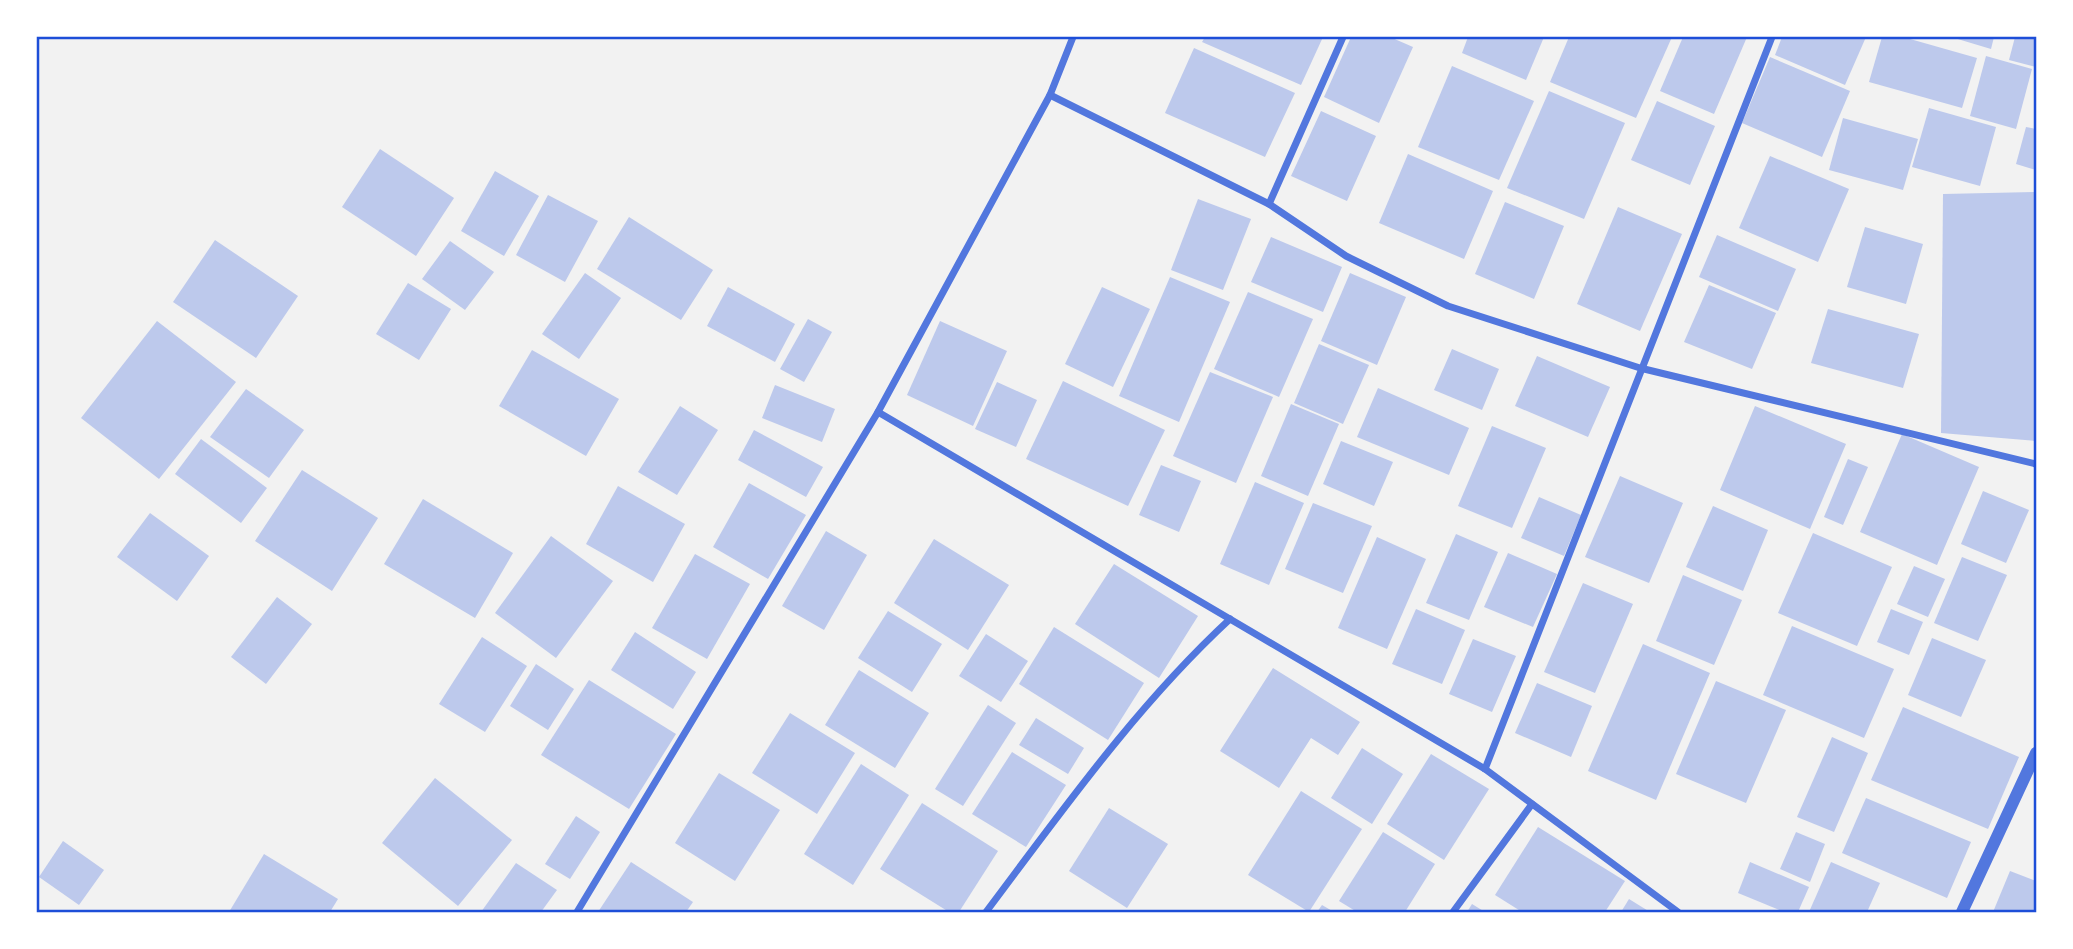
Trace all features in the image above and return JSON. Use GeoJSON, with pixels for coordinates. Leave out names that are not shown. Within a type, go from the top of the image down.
{"type":"FeatureCollection","features":[{"type":"Feature","properties":{"kind":"street"},"geometry":{"type":"LineString","coordinates":[[577,912],[878,412],[1050,95],[1073,37]]}},
{"type":"Feature","properties":{"kind":"street"},"geometry":{"type":"LineString","coordinates":[[1269,204],[1343,37]]}},
{"type":"Feature","properties":{"kind":"street"},"geometry":{"type":"LineString","coordinates":[[1485,769],[1772,37]]}},
{"type":"Feature","properties":{"kind":"street"},"geometry":{"type":"LineString","coordinates":[[1050,95],[1269,204],[1346,256],[1448,306],[1640,368],[2036,464]]}},
{"type":"Feature","properties":{"kind":"street"},"geometry":{"type":"LineString","coordinates":[[878,412],[1485,769],[1678,912]]}},
{"type":"Feature","properties":{"kind":"street"},"geometry":{"type":"LineString","coordinates":[[986,912],[1108,753],[1199,648],[1230,619]]}},
{"type":"Feature","properties":{"kind":"street"},"geometry":{"type":"LineString","coordinates":[[1962,912],[2036,753]]}},
{"type":"Feature","properties":{"kind":"street"},"geometry":{"type":"LineString","coordinates":[[1453,912],[1532,804]]}},
{"type":"Feature","properties":{"kind":"building"},"geometry":{"type":"Polygon","coordinates":[[[1205,37],[1323,37],[1301,85],[1202,42],[1205,37]]]}},
{"type":"Feature","properties":{"kind":"building"},"geometry":{"type":"Polygon","coordinates":[[[1351,37],[1390,37],[1413,47],[1379,123],[1324,97],[1351,37]]]}},
{"type":"Feature","properties":{"kind":"building"},"geometry":{"type":"Polygon","coordinates":[[[1468,37],[1544,37],[1526,80],[1462,53],[1468,37]]]}},
{"type":"Feature","properties":{"kind":"building"},"geometry":{"type":"Polygon","coordinates":[[[1569,37],[1672,37],[1636,118],[1550,82],[1569,37]]]}},
{"type":"Feature","properties":{"kind":"building"},"geometry":{"type":"Polygon","coordinates":[[[1683,37],[1747,37],[1714,114],[1660,91],[1683,37]]]}},
{"type":"Feature","properties":{"kind":"building"},"geometry":{"type":"Polygon","coordinates":[[[1782,37],[1866,37],[1845,85],[1775,55],[1782,37]]]}},
{"type":"Feature","properties":{"kind":"building"},"geometry":{"type":"Polygon","coordinates":[[[1882,37],[1903,37],[1977,58],[1962,108],[1869,82],[1882,37]]]}},
{"type":"Feature","properties":{"kind":"building"},"geometry":{"type":"Polygon","coordinates":[[[1951,37],[1994,37],[1991,49],[1951,37]]]}},
{"type":"Feature","properties":{"kind":"building"},"geometry":{"type":"Polygon","coordinates":[[[2015,37],[2036,37],[2036,67],[2009,60],[2015,37]]]}},
{"type":"Feature","properties":{"kind":"building"},"geometry":{"type":"Polygon","coordinates":[[[1194,48],[1295,93],[1265,157],[1165,113],[1194,48]]]}},
{"type":"Feature","properties":{"kind":"building"},"geometry":{"type":"Polygon","coordinates":[[[1986,56],[2032,69],[2016,129],[1970,116],[1986,56]]]}},
{"type":"Feature","properties":{"kind":"building"},"geometry":{"type":"Polygon","coordinates":[[[1770,57],[1850,91],[1822,157],[1742,123],[1770,57]]]}},
{"type":"Feature","properties":{"kind":"building"},"geometry":{"type":"Polygon","coordinates":[[[1452,66],[1534,101],[1499,180],[1418,147],[1452,66]]]}},
{"type":"Feature","properties":{"kind":"building"},"geometry":{"type":"Polygon","coordinates":[[[1549,91],[1625,123],[1584,219],[1507,188],[1549,91]]]}},
{"type":"Feature","properties":{"kind":"building"},"geometry":{"type":"Polygon","coordinates":[[[1657,101],[1715,126],[1690,185],[1631,160],[1657,101]]]}},
{"type":"Feature","properties":{"kind":"building"},"geometry":{"type":"Polygon","coordinates":[[[1929,108],[1996,127],[1980,186],[1912,167],[1929,108]]]}},
{"type":"Feature","properties":{"kind":"building"},"geometry":{"type":"Polygon","coordinates":[[[1321,111],[1376,136],[1347,201],[1291,176],[1321,111]]]}},
{"type":"Feature","properties":{"kind":"building"},"geometry":{"type":"Polygon","coordinates":[[[1843,118],[1918,139],[1903,190],[1829,170],[1843,118]]]}},
{"type":"Feature","properties":{"kind":"building"},"geometry":{"type":"Polygon","coordinates":[[[2026,127],[2036,129],[2036,170],[2016,164],[2026,127]]]}},
{"type":"Feature","properties":{"kind":"building"},"geometry":{"type":"Polygon","coordinates":[[[380,149],[454,198],[416,256],[342,207],[380,149]]]}},
{"type":"Feature","properties":{"kind":"building"},"geometry":{"type":"Polygon","coordinates":[[[1408,154],[1493,191],[1464,259],[1379,223],[1408,154]]]}},
{"type":"Feature","properties":{"kind":"building"},"geometry":{"type":"Polygon","coordinates":[[[1770,156],[1849,189],[1818,262],[1739,228],[1770,156]]]}},
{"type":"Feature","properties":{"kind":"building"},"geometry":{"type":"Polygon","coordinates":[[[495,171],[539,196],[504,256],[461,231],[495,171]]]}},
{"type":"Feature","properties":{"kind":"building"},"geometry":{"type":"Polygon","coordinates":[[[2036,192],[2036,441],[1941,433],[1943,194],[2036,192]]]}},
{"type":"Feature","properties":{"kind":"building"},"geometry":{"type":"Polygon","coordinates":[[[548,195],[598,221],[565,282],[516,255],[548,195]]]}},
{"type":"Feature","properties":{"kind":"building"},"geometry":{"type":"Polygon","coordinates":[[[1198,199],[1251,219],[1223,290],[1171,270],[1198,199]]]}},
{"type":"Feature","properties":{"kind":"building"},"geometry":{"type":"Polygon","coordinates":[[[1505,202],[1564,226],[1534,299],[1475,274],[1505,202]]]}},
{"type":"Feature","properties":{"kind":"building"},"geometry":{"type":"Polygon","coordinates":[[[1618,207],[1682,234],[1640,331],[1577,304],[1618,207]]]}},
{"type":"Feature","properties":{"kind":"building"},"geometry":{"type":"Polygon","coordinates":[[[629,217],[713,270],[681,320],[597,269],[629,217]]]}},
{"type":"Feature","properties":{"kind":"building"},"geometry":{"type":"Polygon","coordinates":[[[1865,227],[1923,244],[1906,304],[1847,287],[1865,227]]]}},
{"type":"Feature","properties":{"kind":"building"},"geometry":{"type":"Polygon","coordinates":[[[1717,235],[1796,269],[1778,311],[1699,277],[1717,235]]]}},
{"type":"Feature","properties":{"kind":"building"},"geometry":{"type":"Polygon","coordinates":[[[1271,237],[1342,267],[1323,312],[1251,282],[1271,237]]]}},
{"type":"Feature","properties":{"kind":"building"},"geometry":{"type":"Polygon","coordinates":[[[215,240],[298,296],[256,358],[173,302],[215,240]]]}},
{"type":"Feature","properties":{"kind":"building"},"geometry":{"type":"Polygon","coordinates":[[[450,241],[494,272],[465,310],[422,279],[450,241]]]}},
{"type":"Feature","properties":{"kind":"building"},"geometry":{"type":"Polygon","coordinates":[[[585,273],[621,298],[579,359],[542,334],[585,273]]]}},
{"type":"Feature","properties":{"kind":"building"},"geometry":{"type":"Polygon","coordinates":[[[1350,273],[1406,297],[1377,365],[1321,341],[1350,273]]]}},
{"type":"Feature","properties":{"kind":"building"},"geometry":{"type":"Polygon","coordinates":[[[1170,277],[1230,302],[1179,422],[1119,396],[1170,277]]]}},
{"type":"Feature","properties":{"kind":"building"},"geometry":{"type":"Polygon","coordinates":[[[408,283],[451,309],[419,360],[376,334],[408,283]]]}},
{"type":"Feature","properties":{"kind":"building"},"geometry":{"type":"Polygon","coordinates":[[[1709,285],[1776,313],[1752,369],[1684,342],[1709,285]]]}},
{"type":"Feature","properties":{"kind":"building"},"geometry":{"type":"Polygon","coordinates":[[[728,287],[795,324],[775,362],[707,326],[728,287]]]}},
{"type":"Feature","properties":{"kind":"building"},"geometry":{"type":"Polygon","coordinates":[[[1102,287],[1150,309],[1113,387],[1065,364],[1102,287]]]}},
{"type":"Feature","properties":{"kind":"building"},"geometry":{"type":"Polygon","coordinates":[[[1248,292],[1313,319],[1279,397],[1214,369],[1248,292]]]}},
{"type":"Feature","properties":{"kind":"building"},"geometry":{"type":"Polygon","coordinates":[[[1828,309],[1919,334],[1903,388],[1811,363],[1828,309]]]}},
{"type":"Feature","properties":{"kind":"building"},"geometry":{"type":"Polygon","coordinates":[[[808,319],[832,332],[804,382],[780,369],[808,319]]]}},
{"type":"Feature","properties":{"kind":"building"},"geometry":{"type":"Polygon","coordinates":[[[157,321],[236,382],[159,479],[81,418],[157,321]]]}},
{"type":"Feature","properties":{"kind":"building"},"geometry":{"type":"Polygon","coordinates":[[[940,321],[1007,351],[973,426],[907,395],[940,321]]]}},
{"type":"Feature","properties":{"kind":"building"},"geometry":{"type":"Polygon","coordinates":[[[1319,344],[1369,365],[1343,424],[1294,403],[1319,344]]]}},
{"type":"Feature","properties":{"kind":"building"},"geometry":{"type":"Polygon","coordinates":[[[1452,349],[1499,369],[1482,410],[1434,390],[1452,349]]]}},
{"type":"Feature","properties":{"kind":"building"},"geometry":{"type":"Polygon","coordinates":[[[532,350],[619,399],[586,456],[499,406],[532,350]]]}},
{"type":"Feature","properties":{"kind":"building"},"geometry":{"type":"Polygon","coordinates":[[[1537,356],[1610,387],[1588,437],[1515,406],[1537,356]]]}},
{"type":"Feature","properties":{"kind":"building"},"geometry":{"type":"Polygon","coordinates":[[[1210,372],[1273,397],[1236,483],[1173,456],[1210,372]]]}},
{"type":"Feature","properties":{"kind":"building"},"geometry":{"type":"Polygon","coordinates":[[[1063,381],[1165,430],[1128,506],[1026,459],[1063,381]]]}},
{"type":"Feature","properties":{"kind":"building"},"geometry":{"type":"Polygon","coordinates":[[[997,382],[1037,400],[1016,447],[975,429],[997,382]]]}},
{"type":"Feature","properties":{"kind":"building"},"geometry":{"type":"Polygon","coordinates":[[[775,385],[835,409],[822,442],[762,418],[775,385]]]}},
{"type":"Feature","properties":{"kind":"building"},"geometry":{"type":"Polygon","coordinates":[[[1378,388],[1469,428],[1449,475],[1357,437],[1378,388]]]}},
{"type":"Feature","properties":{"kind":"building"},"geometry":{"type":"Polygon","coordinates":[[[246,389],[304,430],[269,478],[210,437],[246,389]]]}},
{"type":"Feature","properties":{"kind":"building"},"geometry":{"type":"Polygon","coordinates":[[[1291,404],[1339,424],[1308,496],[1261,476],[1291,404]]]}},
{"type":"Feature","properties":{"kind":"building"},"geometry":{"type":"Polygon","coordinates":[[[680,406],[718,430],[677,495],[638,472],[680,406]]]}},
{"type":"Feature","properties":{"kind":"building"},"geometry":{"type":"Polygon","coordinates":[[[1755,406],[1846,444],[1810,529],[1720,490],[1755,406]]]}},
{"type":"Feature","properties":{"kind":"building"},"geometry":{"type":"Polygon","coordinates":[[[1492,426],[1546,448],[1512,528],[1458,506],[1492,426]]]}},
{"type":"Feature","properties":{"kind":"building"},"geometry":{"type":"Polygon","coordinates":[[[754,430],[823,467],[806,497],[738,460],[754,430]]]}},
{"type":"Feature","properties":{"kind":"building"},"geometry":{"type":"Polygon","coordinates":[[[1902,434],[1979,467],[1937,565],[1860,532],[1902,434]]]}},
{"type":"Feature","properties":{"kind":"building"},"geometry":{"type":"Polygon","coordinates":[[[201,439],[267,488],[241,523],[175,474],[201,439]]]}},
{"type":"Feature","properties":{"kind":"building"},"geometry":{"type":"Polygon","coordinates":[[[1341,441],[1393,462],[1374,506],[1323,484],[1341,441]]]}},
{"type":"Feature","properties":{"kind":"building"},"geometry":{"type":"Polygon","coordinates":[[[1848,459],[1868,467],[1843,525],[1824,517],[1848,459]]]}},
{"type":"Feature","properties":{"kind":"building"},"geometry":{"type":"Polygon","coordinates":[[[1161,465],[1201,481],[1179,532],[1139,515],[1161,465]]]}},
{"type":"Feature","properties":{"kind":"building"},"geometry":{"type":"Polygon","coordinates":[[[302,470],[378,518],[332,591],[255,541],[302,470]]]}},
{"type":"Feature","properties":{"kind":"building"},"geometry":{"type":"Polygon","coordinates":[[[1620,476],[1683,503],[1649,583],[1585,557],[1620,476]]]}},
{"type":"Feature","properties":{"kind":"building"},"geometry":{"type":"Polygon","coordinates":[[[1255,482],[1304,503],[1269,585],[1220,564],[1255,482]]]}},
{"type":"Feature","properties":{"kind":"building"},"geometry":{"type":"Polygon","coordinates":[[[749,483],[806,515],[768,579],[713,547],[749,483]]]}},
{"type":"Feature","properties":{"kind":"building"},"geometry":{"type":"Polygon","coordinates":[[[618,486],[685,524],[653,582],[586,544],[618,486]]]}},
{"type":"Feature","properties":{"kind":"building"},"geometry":{"type":"Polygon","coordinates":[[[1983,491],[2029,510],[2006,563],[1961,544],[1983,491]]]}},
{"type":"Feature","properties":{"kind":"building"},"geometry":{"type":"Polygon","coordinates":[[[1539,497],[1581,515],[1564,556],[1521,538],[1539,497]]]}},
{"type":"Feature","properties":{"kind":"building"},"geometry":{"type":"Polygon","coordinates":[[[423,499],[513,553],[475,618],[384,564],[423,499]]]}},
{"type":"Feature","properties":{"kind":"building"},"geometry":{"type":"Polygon","coordinates":[[[1313,503],[1372,526],[1343,593],[1285,569],[1313,503]]]}},
{"type":"Feature","properties":{"kind":"building"},"geometry":{"type":"Polygon","coordinates":[[[1713,506],[1768,530],[1743,591],[1686,567],[1713,506]]]}},
{"type":"Feature","properties":{"kind":"building"},"geometry":{"type":"Polygon","coordinates":[[[150,513],[209,556],[177,601],[117,557],[150,513]]]}},
{"type":"Feature","properties":{"kind":"building"},"geometry":{"type":"Polygon","coordinates":[[[826,531],[867,555],[824,630],[782,606],[826,531]]]}},
{"type":"Feature","properties":{"kind":"building"},"geometry":{"type":"Polygon","coordinates":[[[1813,533],[1892,567],[1857,646],[1778,613],[1813,533]]]}},
{"type":"Feature","properties":{"kind":"building"},"geometry":{"type":"Polygon","coordinates":[[[1456,534],[1498,552],[1469,620],[1426,603],[1456,534]]]}},
{"type":"Feature","properties":{"kind":"building"},"geometry":{"type":"Polygon","coordinates":[[[551,536],[613,581],[556,658],[495,613],[551,536]]]}},
{"type":"Feature","properties":{"kind":"building"},"geometry":{"type":"Polygon","coordinates":[[[1377,537],[1426,559],[1387,649],[1338,628],[1377,537]]]}},
{"type":"Feature","properties":{"kind":"building"},"geometry":{"type":"Polygon","coordinates":[[[934,539],[1009,585],[968,650],[894,603],[934,539]]]}},
{"type":"Feature","properties":{"kind":"building"},"geometry":{"type":"Polygon","coordinates":[[[1508,553],[1557,574],[1533,627],[1484,607],[1508,553]]]}},
{"type":"Feature","properties":{"kind":"building"},"geometry":{"type":"Polygon","coordinates":[[[695,554],[750,584],[707,659],[652,628],[695,554]]]}},
{"type":"Feature","properties":{"kind":"building"},"geometry":{"type":"Polygon","coordinates":[[[1962,557],[2007,575],[1978,641],[1934,623],[1962,557]]]}},
{"type":"Feature","properties":{"kind":"building"},"geometry":{"type":"Polygon","coordinates":[[[1114,564],[1198,616],[1159,678],[1075,624],[1114,564]]]}},
{"type":"Feature","properties":{"kind":"building"},"geometry":{"type":"Polygon","coordinates":[[[1914,566],[1945,579],[1928,617],[1897,604],[1914,566]]]}},
{"type":"Feature","properties":{"kind":"building"},"geometry":{"type":"Polygon","coordinates":[[[1683,575],[1742,600],[1714,665],[1656,641],[1683,575]]]}},
{"type":"Feature","properties":{"kind":"building"},"geometry":{"type":"Polygon","coordinates":[[[1583,583],[1633,604],[1595,693],[1544,672],[1583,583]]]}},
{"type":"Feature","properties":{"kind":"building"},"geometry":{"type":"Polygon","coordinates":[[[277,597],[312,624],[266,684],[231,657],[277,597]]]}},
{"type":"Feature","properties":{"kind":"building"},"geometry":{"type":"Polygon","coordinates":[[[1416,609],[1465,630],[1442,684],[1392,664],[1416,609]]]}},
{"type":"Feature","properties":{"kind":"building"},"geometry":{"type":"Polygon","coordinates":[[[1891,609],[1923,622],[1909,655],[1877,642],[1891,609]]]}},
{"type":"Feature","properties":{"kind":"building"},"geometry":{"type":"Polygon","coordinates":[[[888,611],[942,644],[912,692],[858,658],[888,611]]]}},
{"type":"Feature","properties":{"kind":"building"},"geometry":{"type":"Polygon","coordinates":[[[1792,626],[1894,669],[1864,738],[1763,695],[1792,626]]]}},
{"type":"Feature","properties":{"kind":"building"},"geometry":{"type":"Polygon","coordinates":[[[1054,627],[1144,683],[1108,740],[1019,684],[1054,627]]]}},
{"type":"Feature","properties":{"kind":"building"},"geometry":{"type":"Polygon","coordinates":[[[635,632],[696,672],[673,709],[611,670],[635,632]]]}},
{"type":"Feature","properties":{"kind":"building"},"geometry":{"type":"Polygon","coordinates":[[[986,634],[1028,661],[1001,702],[959,676],[986,634]]]}},
{"type":"Feature","properties":{"kind":"building"},"geometry":{"type":"Polygon","coordinates":[[[482,637],[527,666],[485,732],[439,704],[482,637]]]}},
{"type":"Feature","properties":{"kind":"building"},"geometry":{"type":"Polygon","coordinates":[[[1932,638],[1986,660],[1961,717],[1908,695],[1932,638]]]}},
{"type":"Feature","properties":{"kind":"building"},"geometry":{"type":"Polygon","coordinates":[[[1473,639],[1516,656],[1492,712],[1449,694],[1473,639]]]}},
{"type":"Feature","properties":{"kind":"building"},"geometry":{"type":"Polygon","coordinates":[[[1643,644],[1710,673],[1656,800],[1588,771],[1643,644]]]}},
{"type":"Feature","properties":{"kind":"building"},"geometry":{"type":"Polygon","coordinates":[[[536,664],[574,689],[548,730],[510,706],[536,664]]]}},
{"type":"Feature","properties":{"kind":"building"},"geometry":{"type":"Polygon","coordinates":[[[1273,668],[1360,722],[1338,755],[1311,738],[1279,788],[1220,751],[1273,668]]]}},
{"type":"Feature","properties":{"kind":"building"},"geometry":{"type":"Polygon","coordinates":[[[859,670],[929,713],[895,768],[825,725],[859,670]]]}},
{"type":"Feature","properties":{"kind":"building"},"geometry":{"type":"Polygon","coordinates":[[[589,680],[676,734],[629,809],[541,755],[589,680]]]}},
{"type":"Feature","properties":{"kind":"building"},"geometry":{"type":"Polygon","coordinates":[[[1716,681],[1786,710],[1746,803],[1676,774],[1716,681]]]}},
{"type":"Feature","properties":{"kind":"building"},"geometry":{"type":"Polygon","coordinates":[[[1537,683],[1592,706],[1571,757],[1515,733],[1537,683]]]}},
{"type":"Feature","properties":{"kind":"building"},"geometry":{"type":"Polygon","coordinates":[[[988,705],[1016,723],[963,806],[935,789],[988,705]]]}},
{"type":"Feature","properties":{"kind":"building"},"geometry":{"type":"Polygon","coordinates":[[[1903,707],[2019,757],[1988,829],[1871,780],[1903,707]]]}},
{"type":"Feature","properties":{"kind":"building"},"geometry":{"type":"Polygon","coordinates":[[[790,713],[855,753],[817,814],[752,773],[790,713]]]}},
{"type":"Feature","properties":{"kind":"building"},"geometry":{"type":"Polygon","coordinates":[[[1036,718],[1084,748],[1068,774],[1019,745],[1036,718]]]}},
{"type":"Feature","properties":{"kind":"building"},"geometry":{"type":"Polygon","coordinates":[[[1832,737],[1868,753],[1834,832],[1797,817],[1832,737]]]}},
{"type":"Feature","properties":{"kind":"building"},"geometry":{"type":"Polygon","coordinates":[[[1362,748],[1403,774],[1372,824],[1331,798],[1362,748]]]}},
{"type":"Feature","properties":{"kind":"building"},"geometry":{"type":"Polygon","coordinates":[[[1012,752],[1066,785],[1026,847],[972,814],[1012,752]]]}},
{"type":"Feature","properties":{"kind":"building"},"geometry":{"type":"Polygon","coordinates":[[[1431,754],[1489,789],[1444,860],[1387,824],[1431,754]]]}},
{"type":"Feature","properties":{"kind":"building"},"geometry":{"type":"Polygon","coordinates":[[[861,764],[909,795],[853,885],[804,854],[861,764]]]}},
{"type":"Feature","properties":{"kind":"building"},"geometry":{"type":"Polygon","coordinates":[[[719,773],[780,810],[735,881],[675,843],[719,773]]]}},
{"type":"Feature","properties":{"kind":"building"},"geometry":{"type":"Polygon","coordinates":[[[435,778],[512,840],[458,906],[382,843],[435,778]]]}},
{"type":"Feature","properties":{"kind":"building"},"geometry":{"type":"Polygon","coordinates":[[[1301,791],[1362,829],[1309,912],[1248,875],[1301,791]]]}},
{"type":"Feature","properties":{"kind":"building"},"geometry":{"type":"Polygon","coordinates":[[[1866,798],[1971,842],[1947,898],[1842,853],[1866,798]]]}},
{"type":"Feature","properties":{"kind":"building"},"geometry":{"type":"Polygon","coordinates":[[[922,803],[998,851],[959,912],[949,912],[880,869],[922,803]]]}},
{"type":"Feature","properties":{"kind":"building"},"geometry":{"type":"Polygon","coordinates":[[[1109,808],[1168,844],[1127,908],[1069,871],[1109,808]]]}},
{"type":"Feature","properties":{"kind":"building"},"geometry":{"type":"Polygon","coordinates":[[[576,816],[600,832],[570,879],[545,864],[576,816]]]}},
{"type":"Feature","properties":{"kind":"building"},"geometry":{"type":"Polygon","coordinates":[[[1538,827],[1625,881],[1605,912],[1522,912],[1495,895],[1538,827]]]}},
{"type":"Feature","properties":{"kind":"building"},"geometry":{"type":"Polygon","coordinates":[[[1383,832],[1435,864],[1405,912],[1357,912],[1339,901],[1383,832]]]}},
{"type":"Feature","properties":{"kind":"building"},"geometry":{"type":"Polygon","coordinates":[[[1796,832],[1825,844],[1810,882],[1780,869],[1796,832]]]}},
{"type":"Feature","properties":{"kind":"building"},"geometry":{"type":"Polygon","coordinates":[[[63,841],[104,870],[79,905],[39,877],[63,841]]]}},
{"type":"Feature","properties":{"kind":"building"},"geometry":{"type":"Polygon","coordinates":[[[264,854],[338,899],[330,912],[229,912],[264,854]]]}},
{"type":"Feature","properties":{"kind":"building"},"geometry":{"type":"Polygon","coordinates":[[[631,862],[693,902],[686,912],[598,912],[631,862]]]}},
{"type":"Feature","properties":{"kind":"building"},"geometry":{"type":"Polygon","coordinates":[[[1750,862],[1809,887],[1798,912],[1784,912],[1738,893],[1750,862]]]}},
{"type":"Feature","properties":{"kind":"building"},"geometry":{"type":"Polygon","coordinates":[[[1831,862],[1880,883],[1867,912],[1809,912],[1831,862]]]}},
{"type":"Feature","properties":{"kind":"building"},"geometry":{"type":"Polygon","coordinates":[[[516,863],[557,890],[541,912],[481,912],[516,863]]]}},
{"type":"Feature","properties":{"kind":"building"},"geometry":{"type":"Polygon","coordinates":[[[2010,871],[2036,881],[2036,912],[1993,912],[2010,871]]]}},
{"type":"Feature","properties":{"kind":"building"},"geometry":{"type":"Polygon","coordinates":[[[1629,899],[1650,912],[1621,912],[1629,899]]]}},
{"type":"Feature","properties":{"kind":"building"},"geometry":{"type":"Polygon","coordinates":[[[1472,904],[1485,912],[1467,912],[1472,904]]]}},
{"type":"Feature","properties":{"kind":"building"},"geometry":{"type":"Polygon","coordinates":[[[1322,905],[1334,912],[1317,912],[1322,905]]]}}]}
